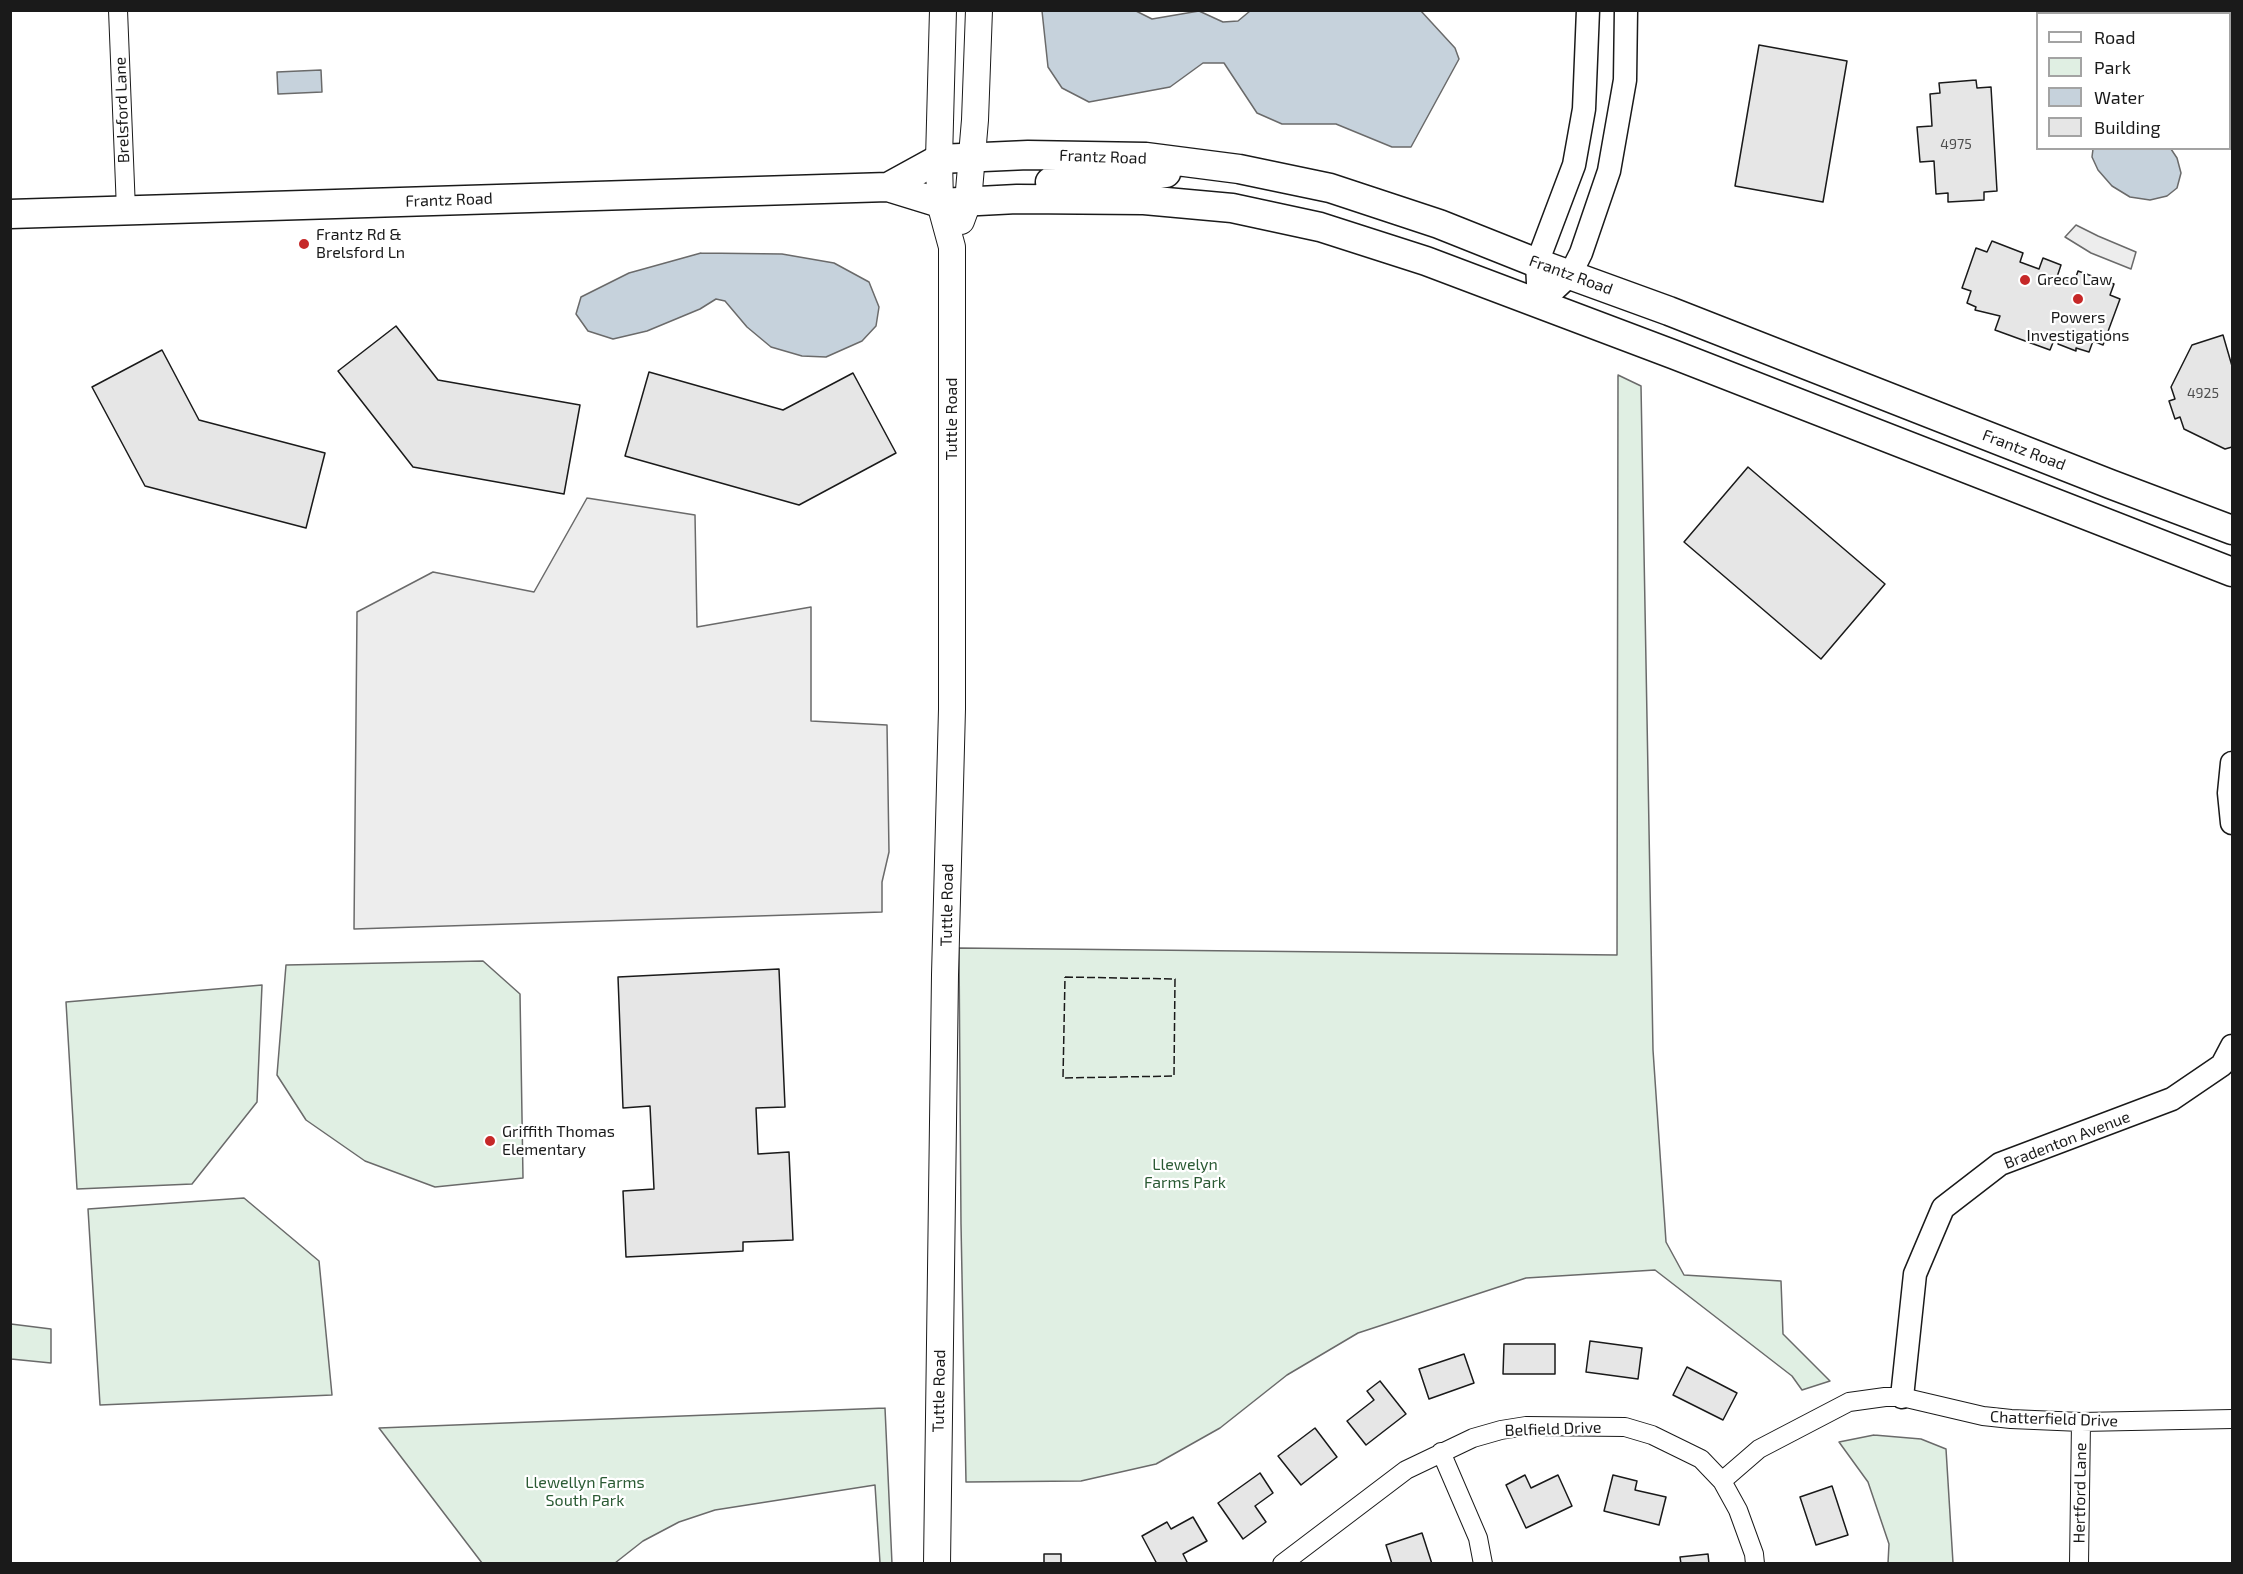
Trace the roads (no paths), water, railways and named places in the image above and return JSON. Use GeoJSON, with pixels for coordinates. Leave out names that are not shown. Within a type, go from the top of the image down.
{"type":"FeatureCollection","features":[{"type":"Feature","properties":{"kind":"main road"},"geometry":{"type":"LineString","coordinates":[[943,10],[940,203],[952,247]]}},
{"type":"Feature","properties":{"kind":"main road"},"geometry":{"type":"LineString","coordinates":[[952,247],[968,195],[977,98],[979,10]]}},
{"type":"Feature","properties":{"kind":"main road","name":"Frantz Road"},"geometry":{"type":"LineString","coordinates":[[888,187],[939,159],[1028,155],[1146,157],[1221,167],[1330,188],[1439,224],[1537,263],[1669,310],[2232,530]]}},
{"type":"Feature","properties":{"kind":"main road"},"geometry":{"type":"LineString","coordinates":[[940,203],[1029,182],[1159,174],[1221,167]]}},
{"type":"Feature","properties":{"kind":"main road","name":"Frantz Road"},"geometry":{"type":"LineString","coordinates":[[10,214],[888,187],[940,203]]}},
{"type":"Feature","properties":{"kind":"main road"},"geometry":{"type":"LineString","coordinates":[[968,195],[1017,199],[1144,200],[1232,208],[1320,227],[1426,261],[2232,572]]}},
{"type":"Feature","properties":{"kind":"main road","name":"Tuttle Road"},"geometry":{"type":"LineString","coordinates":[[937,1563],[945,975],[952,709],[952,247]]}},
{"type":"Feature","properties":{"kind":"street","name":"Brelsford Lane"},"geometry":{"type":"LineString","coordinates":[[118,10],[126,210]]}},
{"type":"Feature","properties":{"kind":"street"},"geometry":{"type":"LineString","coordinates":[[1539,304],[1537,263],[1574,165],[1584,109],[1588,10]]}},
{"type":"Feature","properties":{"kind":"street"},"geometry":{"type":"LineString","coordinates":[[1539,304],[1570,275],[1581,253],[1609,171],[1625,80],[1626,10]]}},
{"type":"Feature","properties":{"kind":"street"},"geometry":{"type":"LineString","coordinates":[[2232,763],[2229,793],[2232,823]]}},
{"type":"Feature","properties":{"kind":"street","name":"Bradenton Avenue"},"geometry":{"type":"LineString","coordinates":[[1902,1397],[1915,1274],[1943,1208],[2000,1164],[2172,1099],[2222,1065],[2232,1046]]}},
{"type":"Feature","properties":{"kind":"street","name":"Chatterfield Drive"},"geometry":{"type":"LineString","coordinates":[[1722,1481],[1759,1449],[1849,1402],[1902,1397],[1983,1416],[2081,1422],[2232,1419]]}},
{"type":"Feature","properties":{"kind":"street","name":"Hertford Lane"},"geometry":{"type":"LineString","coordinates":[[2079,1563],[2081,1422]]}},
{"type":"Feature","properties":{"kind":"street","name":"Belfield Drive"},"geometry":{"type":"LineString","coordinates":[[1282,1563],[1406,1470],[1473,1438],[1526,1426],[1625,1427],[1652,1436],[1701,1459],[1722,1481],[1738,1510],[1755,1563]]}},
{"type":"Feature","properties":{"kind":"street"},"geometry":{"type":"LineString","coordinates":[[1441,1452],[1478,1538],[1483,1563]]}},
{"type":"Feature","properties":{"kind":"water"},"geometry":{"type":"Polygon","coordinates":[[[1042,11],[1136,11],[1152,19],[1199,11],[1223,22],[1238,21],[1250,11],[1421,11],[1455,48],[1459,59],[1411,147],[1392,147],[1336,124],[1282,124],[1257,113],[1224,63],[1203,63],[1170,87],[1089,102],[1062,88],[1048,67],[1042,11]]]}},
{"type":"Feature","properties":{"kind":"water"},"geometry":{"type":"Polygon","coordinates":[[[321,70],[322,92],[278,94],[277,72],[321,70]]]}},
{"type":"Feature","properties":{"kind":"water"},"geometry":{"type":"Polygon","coordinates":[[[2093,150],[2172,150],[2177,158],[2181,173],[2177,188],[2167,196],[2150,200],[2130,197],[2112,186],[2098,170],[2092,157],[2093,150]]]}},
{"type":"Feature","properties":{"kind":"water"},"geometry":{"type":"Polygon","coordinates":[[[701,253],[782,254],[834,263],[869,282],[879,307],[876,326],[862,341],[826,357],[802,356],[771,347],[747,327],[725,301],[716,299],[700,309],[647,331],[613,339],[588,331],[576,314],[581,297],[629,273],[701,253]]]}},
{"type":"Feature","properties":{"kind":"place","name":"Frantz Rd & Brelsford Ln"},"geometry":{"type":"Point","coordinates":[304,244]}},
{"type":"Feature","properties":{"kind":"place","name":"Greco Law"},"geometry":{"type":"Point","coordinates":[2025,280]}},
{"type":"Feature","properties":{"kind":"place","name":"Powers Investigations"},"geometry":{"type":"Point","coordinates":[2078,299]}},
{"type":"Feature","properties":{"kind":"place","name":"Griffith Thomas Elementary"},"geometry":{"type":"Point","coordinates":[490,1141]}},
{"type":"Feature","properties":{"kind":"park label","name":"Llewelyn Farms Park"},"geometry":{"type":"Point","coordinates":[1185,1174]}},
{"type":"Feature","properties":{"kind":"park label","name":"Llewellyn Farms South Park"},"geometry":{"type":"Point","coordinates":[585,1492]}}]}
